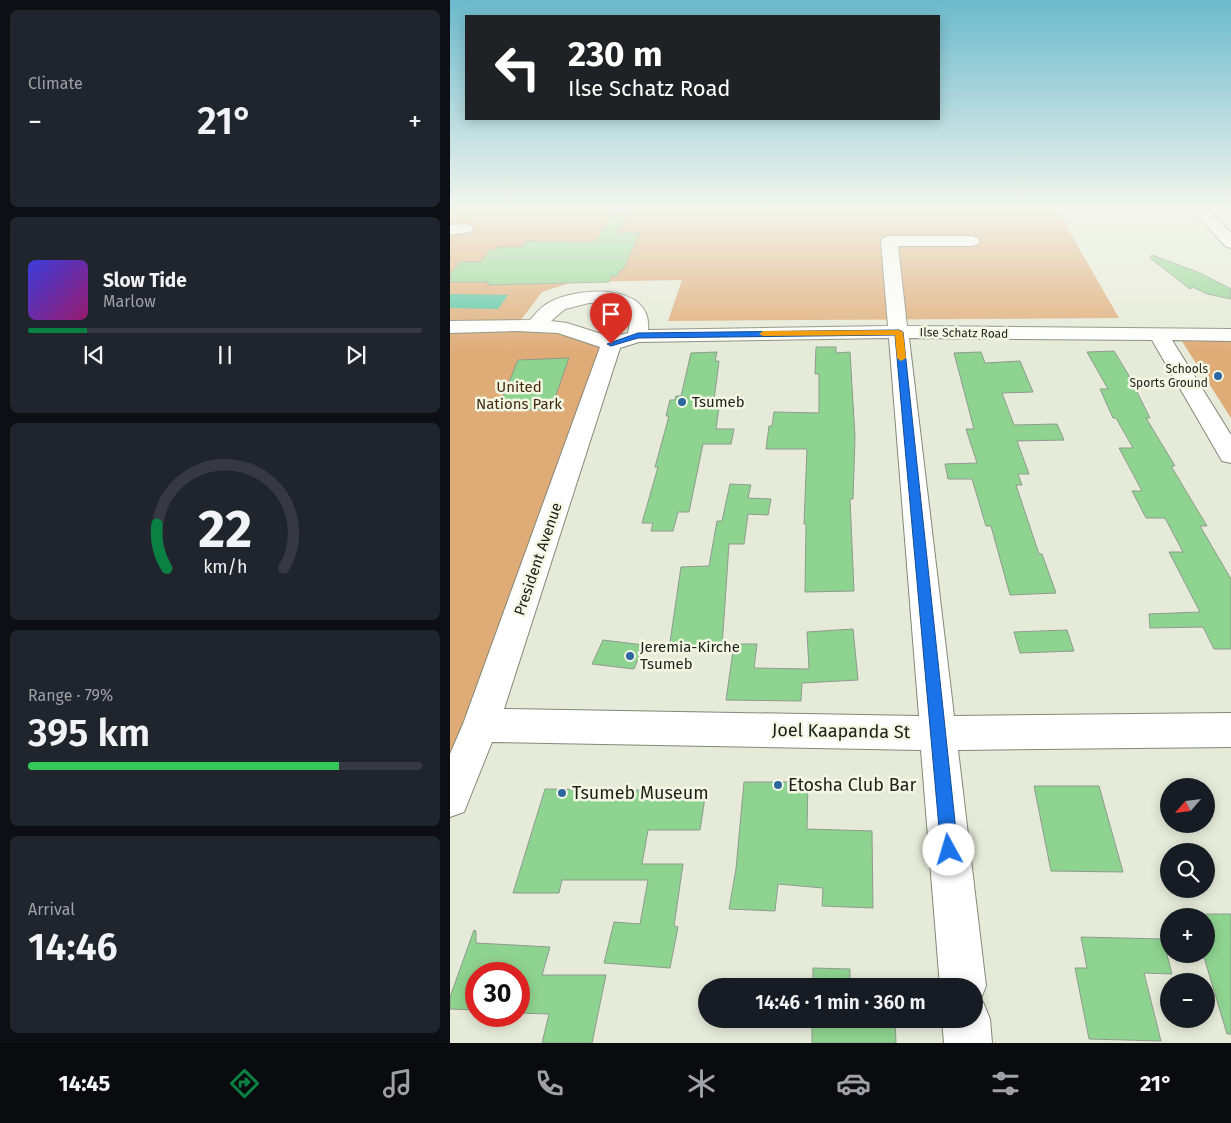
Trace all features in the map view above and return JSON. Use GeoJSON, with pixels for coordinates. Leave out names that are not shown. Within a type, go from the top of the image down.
{"type":"FeatureCollection","features":[{"type":"Feature","properties":{"kind":"street"},"geometry":{"type":"LineString","coordinates":[[891,257],[962,978]]}},
{"type":"Feature","properties":{"kind":"street"},"geometry":{"type":"LineString","coordinates":[[535,326],[548,312],[561,303],[576,299],[606,298],[623,301],[635,310],[639,317],[624,340]]}},
{"type":"Feature","properties":{"kind":"street","name":"Ilse Schatz Road"},"geometry":{"type":"LineString","coordinates":[[450,328],[560,327],[624,340],[899,332],[1231,335]]}},
{"type":"Feature","properties":{"kind":"street"},"geometry":{"type":"LineString","coordinates":[[1159,335],[1231,456]]}},
{"type":"Feature","properties":{"kind":"street","name":"President Avenue"},"geometry":{"type":"LineString","coordinates":[[450,798],[481,725],[624,340]]}},
{"type":"Feature","properties":{"kind":"street","name":"Joel Kaapanda St"},"geometry":{"type":"LineString","coordinates":[[481,725],[938,733],[1231,730]]}},
{"type":"Feature","properties":{"kind":"street"},"geometry":{"type":"LineString","coordinates":[[967,1028],[968,1043]]}},
{"type":"Feature","properties":{"kind":"green space","name":"United Nations Park"},"geometry":{"type":"Polygon","coordinates":[[[450,257],[1084,257],[1119,318],[668,321],[682,280],[573,282],[542,292],[517,325],[560,327],[611,344],[450,801],[450,257]]]}},
{"type":"Feature","properties":{"kind":"green space","name":"Schools Sports Ground"},"geometry":{"type":"Polygon","coordinates":[[[1178,335],[1231,335],[1231,418],[1178,335]]]}},
{"type":"Feature","properties":{"kind":"shaded area"},"geometry":{"type":"Polygon","coordinates":[[[450,294],[508,295],[498,309],[450,308],[450,294]]]}},
{"type":"Feature","properties":{"kind":"building"},"geometry":{"type":"Polygon","coordinates":[[[485,257],[629,257],[623,270],[620,270],[617,276],[612,276],[609,282],[487,285],[489,282],[450,282],[450,274],[460,262],[481,262],[485,257]]]}},
{"type":"Feature","properties":{"kind":"building"},"geometry":{"type":"Polygon","coordinates":[[[1156,257],[1200,273],[1231,289],[1231,299],[1207,294],[1193,287],[1190,289],[1150,258],[1156,257]]]}},
{"type":"Feature","properties":{"kind":"building"},"geometry":{"type":"Polygon","coordinates":[[[816,347],[836,347],[836,353],[850,352],[855,437],[853,499],[850,499],[854,591],[805,592],[806,524],[804,524],[807,449],[766,449],[769,426],[772,426],[774,412],[819,413],[819,374],[815,374],[816,347]]]}},
{"type":"Feature","properties":{"kind":"building"},"geometry":{"type":"Polygon","coordinates":[[[1114,351],[1150,418],[1146,418],[1175,466],[1171,466],[1207,526],[1200,526],[1231,579],[1231,649],[1214,649],[1203,627],[1150,628],[1149,614],[1200,612],[1169,552],[1183,552],[1165,518],[1146,518],[1132,491],[1142,491],[1119,448],[1133,448],[1116,418],[1113,418],[1100,389],[1108,389],[1087,352],[1114,351]]]}},
{"type":"Feature","properties":{"kind":"building"},"geometry":{"type":"Polygon","coordinates":[[[717,352],[715,361],[719,361],[714,400],[720,400],[716,429],[734,429],[731,444],[703,444],[689,512],[678,512],[673,531],[651,531],[653,523],[642,523],[658,467],[655,467],[669,416],[666,416],[670,400],[675,400],[676,396],[681,396],[691,353],[717,352]]]}},
{"type":"Feature","properties":{"kind":"building"},"geometry":{"type":"Polygon","coordinates":[[[981,352],[985,363],[1020,361],[1033,392],[1002,393],[1014,425],[1057,424],[1064,440],[1017,441],[1029,474],[1018,474],[1022,485],[1016,485],[1039,554],[1042,554],[1056,593],[1010,595],[991,526],[986,526],[972,479],[948,479],[945,464],[977,463],[966,429],[974,429],[954,353],[981,352]]]}},
{"type":"Feature","properties":{"kind":"building"},"geometry":{"type":"Polygon","coordinates":[[[569,358],[551,409],[497,411],[518,360],[569,358]]]}},
{"type":"Feature","properties":{"kind":"building"},"geometry":{"type":"Polygon","coordinates":[[[730,484],[751,485],[748,498],[771,499],[768,515],[748,514],[744,544],[729,544],[722,647],[669,649],[681,567],[709,566],[717,521],[722,521],[730,484]]]}},
{"type":"Feature","properties":{"kind":"building"},"geometry":{"type":"Polygon","coordinates":[[[853,629],[858,680],[802,683],[801,701],[726,700],[734,644],[757,644],[754,668],[809,669],[807,632],[853,629]]]}},
{"type":"Feature","properties":{"kind":"building"},"geometry":{"type":"Polygon","coordinates":[[[1067,630],[1074,651],[1020,653],[1014,632],[1067,630]]]}},
{"type":"Feature","properties":{"kind":"building"},"geometry":{"type":"Polygon","coordinates":[[[603,640],[644,645],[634,669],[592,664],[603,640]]]}},
{"type":"Feature","properties":{"kind":"building"},"geometry":{"type":"Polygon","coordinates":[[[744,782],[808,782],[807,829],[872,831],[873,908],[822,906],[823,888],[778,884],[775,911],[729,909],[736,869],[744,782]]]}},
{"type":"Feature","properties":{"kind":"building"},"geometry":{"type":"Polygon","coordinates":[[[1034,786],[1099,786],[1123,872],[1051,871],[1034,786]]]}},
{"type":"Feature","properties":{"kind":"building"},"geometry":{"type":"Polygon","coordinates":[[[545,789],[706,791],[700,830],[648,830],[642,864],[683,864],[674,926],[678,927],[670,968],[604,963],[614,922],[640,924],[648,880],[562,880],[559,893],[513,893],[545,789]]]}},
{"type":"Feature","properties":{"kind":"building"},"geometry":{"type":"Polygon","coordinates":[[[1215,914],[1231,914],[1231,1034],[1227,1034],[1215,994],[1215,973],[1209,973],[1206,963],[1215,963],[1215,914]]]}},
{"type":"Feature","properties":{"kind":"building"},"geometry":{"type":"Polygon","coordinates":[[[474,930],[476,931],[476,943],[550,947],[542,975],[606,975],[592,1043],[542,1043],[549,1014],[530,1013],[530,962],[465,962],[465,1010],[450,1009],[450,997],[474,930]]]}},
{"type":"Feature","properties":{"kind":"building"},"geometry":{"type":"Polygon","coordinates":[[[1081,937],[1160,939],[1160,963],[1169,963],[1172,973],[1144,973],[1161,1041],[1089,1039],[1075,968],[1087,968],[1081,937]]]}},
{"type":"Feature","properties":{"kind":"building"},"geometry":{"type":"Polygon","coordinates":[[[813,968],[850,969],[850,978],[813,978],[813,968]]]}},
{"type":"Feature","properties":{"kind":"building"},"geometry":{"type":"Polygon","coordinates":[[[812,1028],[895,1028],[896,1043],[812,1043],[812,1028]]]}},
{"type":"Feature","properties":{"kind":"slow traffic"},"geometry":{"type":"LineString","coordinates":[[763,334],[899,332],[901,358]]}},
{"type":"Feature","properties":{"kind":"place","name":"Schools Sports Ground"},"geometry":{"type":"Point","coordinates":[1218,376]}},
{"type":"Feature","properties":{"kind":"place","name":"Tsumeb"},"geometry":{"type":"Point","coordinates":[682,402]}},
{"type":"Feature","properties":{"kind":"place","name":"Jeremia-Kirche Tsumeb"},"geometry":{"type":"Point","coordinates":[630,656]}},
{"type":"Feature","properties":{"kind":"place","name":"Etosha Club Bar"},"geometry":{"type":"Point","coordinates":[778,785]}},
{"type":"Feature","properties":{"kind":"place","name":"Tsumeb Museum"},"geometry":{"type":"Point","coordinates":[562,793]}},
{"type":"Feature","properties":{"kind":"route"},"geometry":{"type":"LineString","coordinates":[[611,344],[638,336],[899,332],[949,850]]}}]}
